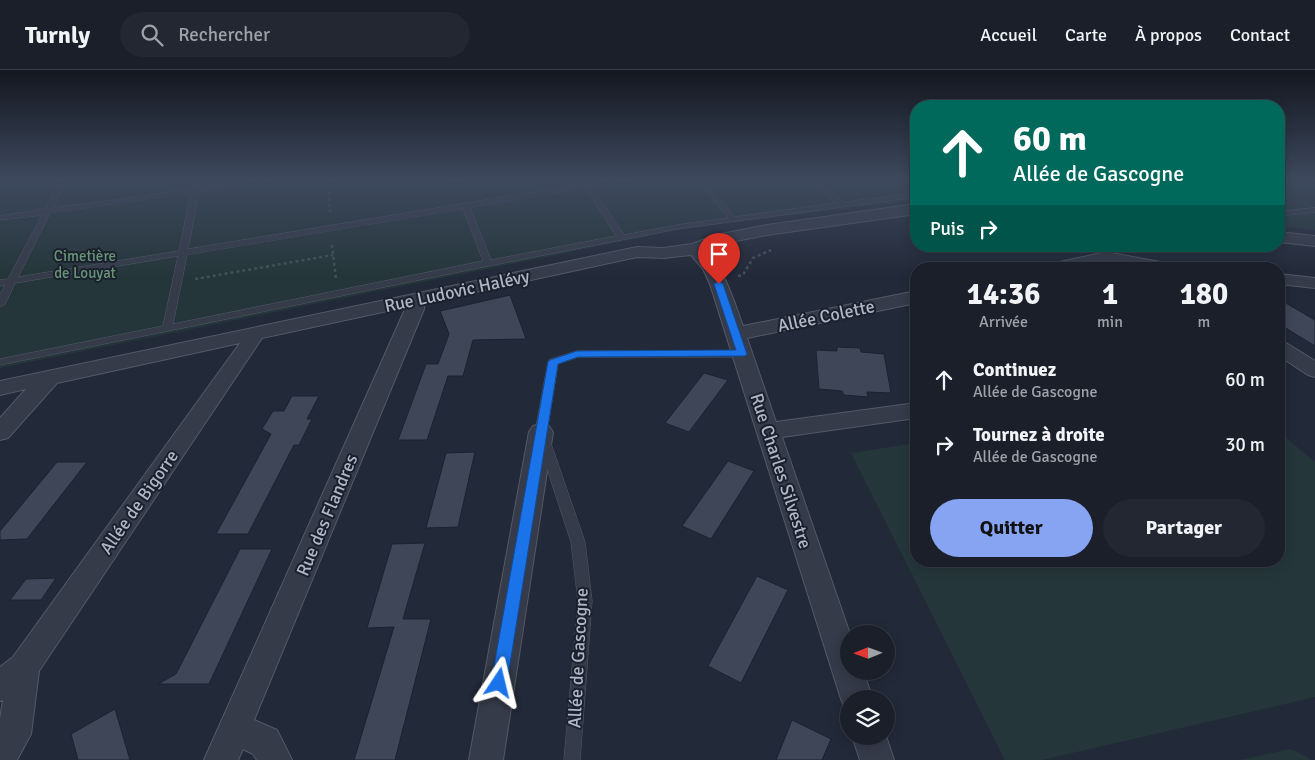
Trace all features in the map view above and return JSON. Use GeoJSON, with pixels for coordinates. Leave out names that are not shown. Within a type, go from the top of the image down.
{"type":"FeatureCollection","features":[{"type":"Feature","properties":{"kind":"street","name":"Rue Ludovic Halévy"},"geometry":{"type":"LineString","coordinates":[[0,388],[253,336],[637,252],[663,253],[695,249],[722,239],[767,230],[893,212]]}},
{"type":"Feature","properties":{"kind":"street"},"geometry":{"type":"LineString","coordinates":[[1285,238],[1315,241]]}},
{"type":"Feature","properties":{"kind":"street","name":"Rue Charles Silvestre"},"geometry":{"type":"LineString","coordinates":[[695,249],[711,267],[719,284],[854,690]]}},
{"type":"Feature","properties":{"kind":"street"},"geometry":{"type":"LineString","coordinates":[[1086,262],[1106,258],[1129,262]]}},
{"type":"Feature","properties":{"kind":"street"},"geometry":{"type":"LineString","coordinates":[[1285,280],[1315,283]]}},
{"type":"Feature","properties":{"kind":"street","name":"Allée Colette"},"geometry":{"type":"LineString","coordinates":[[739,344],[910,299]]}},
{"type":"Feature","properties":{"kind":"street","name":"Rue des Flandres"},"geometry":{"type":"LineString","coordinates":[[221,760],[236,729],[415,309],[416,300]]}},
{"type":"Feature","properties":{"kind":"street","name":"Allée de Bigorre"},"geometry":{"type":"LineString","coordinates":[[12,677],[249,345],[253,336]]}},
{"type":"Feature","properties":{"kind":"street"},"geometry":{"type":"LineString","coordinates":[[1285,352],[1315,370]]}},
{"type":"Feature","properties":{"kind":"street"},"geometry":{"type":"LineString","coordinates":[[0,432],[49,378]]}},
{"type":"Feature","properties":{"kind":"street"},"geometry":{"type":"LineString","coordinates":[[768,431],[910,411]]}},
{"type":"Feature","properties":{"kind":"street"},"geometry":{"type":"LineString","coordinates":[[486,760],[541,432]]}},
{"type":"Feature","properties":{"kind":"street"},"geometry":{"type":"LineString","coordinates":[[0,756],[14,734],[12,677]]}},
{"type":"Feature","properties":{"kind":"street"},"geometry":{"type":"LineString","coordinates":[[236,729],[265,742],[275,760]]}},
{"type":"Feature","properties":{"kind":"street"},"geometry":{"type":"LineString","coordinates":[[872,745],[877,760]]}},
{"type":"Feature","properties":{"kind":"lane"},"geometry":{"type":"LineString","coordinates":[[0,218],[40,212]]}},
{"type":"Feature","properties":{"kind":"lane"},"geometry":{"type":"LineString","coordinates":[[0,304],[47,212]]}},
{"type":"Feature","properties":{"kind":"lane"},"geometry":{"type":"LineString","coordinates":[[167,328],[191,212]]}},
{"type":"Feature","properties":{"kind":"lane"},"geometry":{"type":"LineString","coordinates":[[0,283],[422,212]]}},
{"type":"Feature","properties":{"kind":"lane"},"geometry":{"type":"LineString","coordinates":[[468,212],[488,263]]}},
{"type":"Feature","properties":{"kind":"lane"},"geometry":{"type":"LineString","coordinates":[[604,212],[621,237]]}},
{"type":"Feature","properties":{"kind":"lane"},"geometry":{"type":"LineString","coordinates":[[727,212],[732,218]]}},
{"type":"Feature","properties":{"kind":"lane"},"geometry":{"type":"LineString","coordinates":[[0,362],[621,237],[778,212]]}},
{"type":"Feature","properties":{"kind":"lane","name":"Allée de Gascogne"},"geometry":{"type":"LineString","coordinates":[[572,760],[585,601],[578,542],[541,432],[553,362],[577,354],[739,344]]}},
{"type":"Feature","properties":{"kind":"path"},"geometry":{"type":"LineString","coordinates":[[719,284],[742,275],[753,258],[776,248]]}},
{"type":"Feature","properties":{"kind":"path"},"geometry":{"type":"LineString","coordinates":[[177,282],[334,255]]}},
{"type":"Feature","properties":{"kind":"green space","name":"Cimetière de Louyat"},"geometry":{"type":"Polygon","coordinates":[[[0,212],[817,212],[688,228],[0,368],[0,212]]]}},
{"type":"Feature","properties":{"kind":"green space"},"geometry":{"type":"Polygon","coordinates":[[[1285,212],[1315,212],[1315,230],[1285,227],[1285,212]]]}},
{"type":"Feature","properties":{"kind":"green space"},"geometry":{"type":"Polygon","coordinates":[[[1285,437],[1315,462],[1315,697],[1042,760],[1005,760],[851,453],[910,444],[910,567],[1285,567],[1285,437]]]}},
{"type":"Feature","properties":{"kind":"green space"},"geometry":{"type":"Polygon","coordinates":[[[1290,749],[1310,760],[1240,760],[1290,749]]]}},
{"type":"Feature","properties":{"kind":"building"},"geometry":{"type":"Polygon","coordinates":[[[510,295],[526,339],[473,340],[463,376],[448,376],[427,440],[398,440],[426,364],[438,364],[449,334],[440,311],[510,295]]]}},
{"type":"Feature","properties":{"kind":"building"},"geometry":{"type":"Polygon","coordinates":[[[1285,302],[1315,320],[1315,346],[1285,328],[1285,302]]]}},
{"type":"Feature","properties":{"kind":"building"},"geometry":{"type":"Polygon","coordinates":[[[837,347],[860,348],[861,352],[884,354],[891,393],[867,392],[868,397],[844,395],[842,391],[819,389],[816,350],[837,351],[837,347]]]}},
{"type":"Feature","properties":{"kind":"building"},"geometry":{"type":"Polygon","coordinates":[[[704,373],[728,380],[689,432],[665,423],[704,373]]]}},
{"type":"Feature","properties":{"kind":"building"},"geometry":{"type":"Polygon","coordinates":[[[292,396],[319,396],[307,419],[312,419],[299,445],[294,445],[248,534],[216,534],[271,434],[262,429],[273,411],[284,411],[292,396]]]}},
{"type":"Feature","properties":{"kind":"building"},"geometry":{"type":"Polygon","coordinates":[[[475,452],[458,527],[426,528],[446,453],[475,452]]]}},
{"type":"Feature","properties":{"kind":"building"},"geometry":{"type":"Polygon","coordinates":[[[728,461],[754,471],[711,539],[682,526],[728,461]]]}},
{"type":"Feature","properties":{"kind":"building"},"geometry":{"type":"Polygon","coordinates":[[[57,462],[87,462],[27,539],[0,540],[0,531],[57,462]]]}},
{"type":"Feature","properties":{"kind":"building"},"geometry":{"type":"Polygon","coordinates":[[[425,543],[403,619],[431,619],[395,760],[354,760],[394,627],[367,628],[392,544],[425,543]]]}},
{"type":"Feature","properties":{"kind":"building"},"geometry":{"type":"Polygon","coordinates":[[[240,549],[272,549],[209,684],[158,684],[176,674],[240,549]]]}},
{"type":"Feature","properties":{"kind":"building"},"geometry":{"type":"Polygon","coordinates":[[[757,576],[788,590],[741,683],[708,666],[757,576]]]}},
{"type":"Feature","properties":{"kind":"building"},"geometry":{"type":"Polygon","coordinates":[[[56,578],[41,600],[10,600],[26,579],[56,578]]]}},
{"type":"Feature","properties":{"kind":"building"},"geometry":{"type":"Polygon","coordinates":[[[115,709],[130,760],[78,760],[71,734],[115,709]]]}},
{"type":"Feature","properties":{"kind":"building"},"geometry":{"type":"Polygon","coordinates":[[[792,720],[831,739],[822,760],[776,760],[792,720]]]}},
{"type":"Feature","properties":{"kind":"route"},"geometry":{"type":"LineString","coordinates":[[499,683],[553,362],[577,354],[742,354],[719,284]]}}]}
